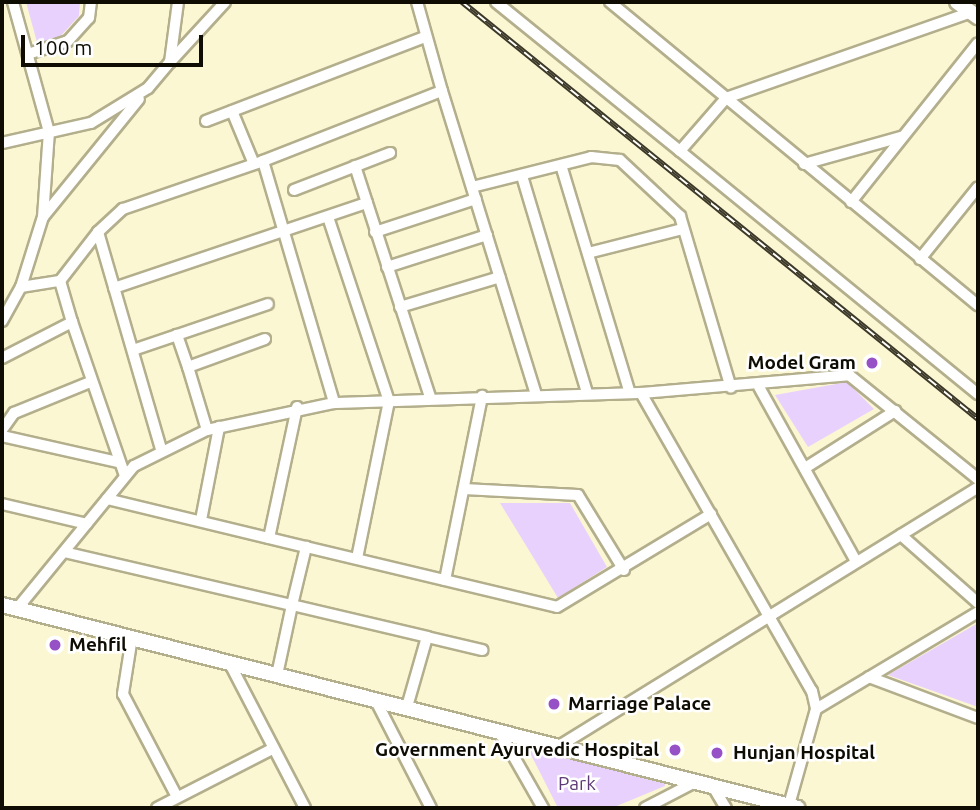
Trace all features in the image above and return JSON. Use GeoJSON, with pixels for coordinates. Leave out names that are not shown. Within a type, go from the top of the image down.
{"type":"FeatureCollection","features":[{"type":"Feature","properties":{"kind":"street"},"geometry":{"type":"LineString","coordinates":[[2,321],[21,287],[43,217],[49,132],[13,2]]}},
{"type":"Feature","properties":{"kind":"street"},"geometry":{"type":"LineString","coordinates":[[28,54],[68,41],[89,18],[91,2]]}},
{"type":"Feature","properties":{"kind":"street"},"geometry":{"type":"LineString","coordinates":[[170,62],[178,2]]}},
{"type":"Feature","properties":{"kind":"street"},"geometry":{"type":"LineString","coordinates":[[43,217],[170,62],[225,2]]}},
{"type":"Feature","properties":{"kind":"street"},"geometry":{"type":"LineString","coordinates":[[417,2],[425,37],[536,394]]}},
{"type":"Feature","properties":{"kind":"street"},"geometry":{"type":"LineString","coordinates":[[496,2],[978,394]]}},
{"type":"Feature","properties":{"kind":"street"},"geometry":{"type":"LineString","coordinates":[[610,2],[978,305]]}},
{"type":"Feature","properties":{"kind":"street"},"geometry":{"type":"LineString","coordinates":[[957,2],[975,15]]}},
{"type":"Feature","properties":{"kind":"street"},"geometry":{"type":"LineString","coordinates":[[680,151],[726,98],[975,15]]}},
{"type":"Feature","properties":{"kind":"street"},"geometry":{"type":"LineString","coordinates":[[206,121],[425,37]]}},
{"type":"Feature","properties":{"kind":"street"},"geometry":{"type":"LineString","coordinates":[[851,202],[978,43]]}},
{"type":"Feature","properties":{"kind":"street"},"geometry":{"type":"LineString","coordinates":[[2,129],[4,142],[91,123],[148,88]]}},
{"type":"Feature","properties":{"kind":"street"},"geometry":{"type":"LineString","coordinates":[[21,287],[60,281],[98,232],[123,209],[258,162],[442,91]]}},
{"type":"Feature","properties":{"kind":"street"},"geometry":{"type":"LineString","coordinates":[[232,111],[258,162],[285,232],[334,403]]}},
{"type":"Feature","properties":{"kind":"street"},"geometry":{"type":"LineString","coordinates":[[804,164],[901,137]]}},
{"type":"Feature","properties":{"kind":"street"},"geometry":{"type":"LineString","coordinates":[[294,190],[390,153]]}},
{"type":"Feature","properties":{"kind":"street"},"geometry":{"type":"LineString","coordinates":[[472,187],[591,157],[620,160],[680,216],[731,388]]}},
{"type":"Feature","properties":{"kind":"street"},"geometry":{"type":"LineString","coordinates":[[9,607],[229,662],[502,736],[705,781],[793,807],[816,709],[769,616],[711,514],[635,393],[561,165]]}},
{"type":"Feature","properties":{"kind":"street"},"geometry":{"type":"LineString","coordinates":[[355,166],[430,397]]}},
{"type":"Feature","properties":{"kind":"street"},"geometry":{"type":"LineString","coordinates":[[522,176],[587,393]]}},
{"type":"Feature","properties":{"kind":"street"},"geometry":{"type":"LineString","coordinates":[[920,259],[978,187]]}},
{"type":"Feature","properties":{"kind":"street"},"geometry":{"type":"LineString","coordinates":[[375,232],[476,199]]}},
{"type":"Feature","properties":{"kind":"street"},"geometry":{"type":"LineString","coordinates":[[114,288],[367,204]]}},
{"type":"Feature","properties":{"kind":"street"},"geometry":{"type":"LineString","coordinates":[[328,217],[389,401],[357,558]]}},
{"type":"Feature","properties":{"kind":"street"},"geometry":{"type":"LineString","coordinates":[[588,253],[683,229]]}},
{"type":"Feature","properties":{"kind":"street"},"geometry":{"type":"LineString","coordinates":[[98,232],[161,449]]}},
{"type":"Feature","properties":{"kind":"street"},"geometry":{"type":"LineString","coordinates":[[387,267],[487,235]]}},
{"type":"Feature","properties":{"kind":"street"},"geometry":{"type":"LineString","coordinates":[[400,307],[500,276]]}},
{"type":"Feature","properties":{"kind":"street"},"geometry":{"type":"LineString","coordinates":[[60,281],[90,382],[117,462],[125,475]]}},
{"type":"Feature","properties":{"kind":"street"},"geometry":{"type":"LineString","coordinates":[[134,350],[268,304]]}},
{"type":"Feature","properties":{"kind":"street"},"geometry":{"type":"LineString","coordinates":[[2,358],[72,322]]}},
{"type":"Feature","properties":{"kind":"street"},"geometry":{"type":"LineString","coordinates":[[177,335],[207,430]]}},
{"type":"Feature","properties":{"kind":"street"},"geometry":{"type":"LineString","coordinates":[[188,367],[265,340]]}},
{"type":"Feature","properties":{"kind":"street"},"geometry":{"type":"LineString","coordinates":[[9,607],[64,552],[125,475],[161,449],[207,430],[297,407],[430,397],[635,393],[759,387],[849,375],[978,479]]}},
{"type":"Feature","properties":{"kind":"street"},"geometry":{"type":"LineString","coordinates":[[2,430],[14,413],[90,382]]}},
{"type":"Feature","properties":{"kind":"street"},"geometry":{"type":"LineString","coordinates":[[759,387],[856,561]]}},
{"type":"Feature","properties":{"kind":"street"},"geometry":{"type":"LineString","coordinates":[[445,580],[482,396]]}},
{"type":"Feature","properties":{"kind":"street"},"geometry":{"type":"LineString","coordinates":[[269,538],[297,407]]}},
{"type":"Feature","properties":{"kind":"street"},"geometry":{"type":"LineString","coordinates":[[805,468],[895,411]]}},
{"type":"Feature","properties":{"kind":"street"},"geometry":{"type":"LineString","coordinates":[[201,520],[219,427]]}},
{"type":"Feature","properties":{"kind":"street"},"geometry":{"type":"LineString","coordinates":[[2,436],[117,462]]}},
{"type":"Feature","properties":{"kind":"street"},"geometry":{"type":"LineString","coordinates":[[556,748],[978,487]]}},
{"type":"Feature","properties":{"kind":"street"},"geometry":{"type":"LineString","coordinates":[[464,489],[578,495],[624,570]]}},
{"type":"Feature","properties":{"kind":"street"},"geometry":{"type":"LineString","coordinates":[[107,499],[557,607],[624,570],[711,514]]}},
{"type":"Feature","properties":{"kind":"street"},"geometry":{"type":"LineString","coordinates":[[2,504],[87,524]]}},
{"type":"Feature","properties":{"kind":"street"},"geometry":{"type":"LineString","coordinates":[[901,535],[978,603]]}},
{"type":"Feature","properties":{"kind":"street"},"geometry":{"type":"LineString","coordinates":[[277,676],[306,547]]}},
{"type":"Feature","properties":{"kind":"street"},"geometry":{"type":"LineString","coordinates":[[64,552],[482,650]]}},
{"type":"Feature","properties":{"kind":"street"},"geometry":{"type":"LineString","coordinates":[[816,709],[978,612]]}},
{"type":"Feature","properties":{"kind":"street"},"geometry":{"type":"LineString","coordinates":[[132,637],[123,694],[177,797]]}},
{"type":"Feature","properties":{"kind":"street"},"geometry":{"type":"LineString","coordinates":[[406,710],[427,637]]}},
{"type":"Feature","properties":{"kind":"street"},"geometry":{"type":"LineString","coordinates":[[229,662],[305,808]]}},
{"type":"Feature","properties":{"kind":"street"},"geometry":{"type":"LineString","coordinates":[[869,677],[978,718]]}},
{"type":"Feature","properties":{"kind":"street"},"geometry":{"type":"LineString","coordinates":[[377,703],[431,808]]}},
{"type":"Feature","properties":{"kind":"street"},"geometry":{"type":"LineString","coordinates":[[502,736],[543,808]]}},
{"type":"Feature","properties":{"kind":"street"},"geometry":{"type":"LineString","coordinates":[[156,808],[274,748]]}},
{"type":"Feature","properties":{"kind":"street"},"geometry":{"type":"LineString","coordinates":[[645,808],[705,781]]}},
{"type":"Feature","properties":{"kind":"street"},"geometry":{"type":"LineString","coordinates":[[705,781],[726,808]]}},
{"type":"Feature","properties":{"kind":"green space"},"geometry":{"type":"Polygon","coordinates":[[[26,2],[80,2],[79,16],[57,40],[38,46],[26,2]]]}},
{"type":"Feature","properties":{"kind":"green space"},"geometry":{"type":"Polygon","coordinates":[[[847,382],[874,409],[808,447],[775,395],[847,382]]]}},
{"type":"Feature","properties":{"kind":"green space"},"geometry":{"type":"Polygon","coordinates":[[[500,503],[570,503],[607,567],[558,598],[500,503]]]}},
{"type":"Feature","properties":{"kind":"green space"},"geometry":{"type":"Polygon","coordinates":[[[978,623],[978,707],[888,675],[978,623]]]}},
{"type":"Feature","properties":{"kind":"green space","name":"Park"},"geometry":{"type":"Polygon","coordinates":[[[527,747],[664,780],[665,786],[612,808],[558,808],[527,747]]]}},
{"type":"Feature","properties":{"kind":"railway"},"geometry":{"type":"LineString","coordinates":[[462,2],[978,419]]}},
{"type":"Feature","properties":{"kind":"place","name":"Model Gram"},"geometry":{"type":"Point","coordinates":[872,363]}},
{"type":"Feature","properties":{"kind":"place","name":"Mehfil"},"geometry":{"type":"Point","coordinates":[55,645]}},
{"type":"Feature","properties":{"kind":"place","name":"Marriage Palace"},"geometry":{"type":"Point","coordinates":[554,704]}},
{"type":"Feature","properties":{"kind":"place","name":"Government Ayurvedic Hospital"},"geometry":{"type":"Point","coordinates":[675,750]}},
{"type":"Feature","properties":{"kind":"place","name":"Hunjan Hospital"},"geometry":{"type":"Point","coordinates":[717,753]}}]}
